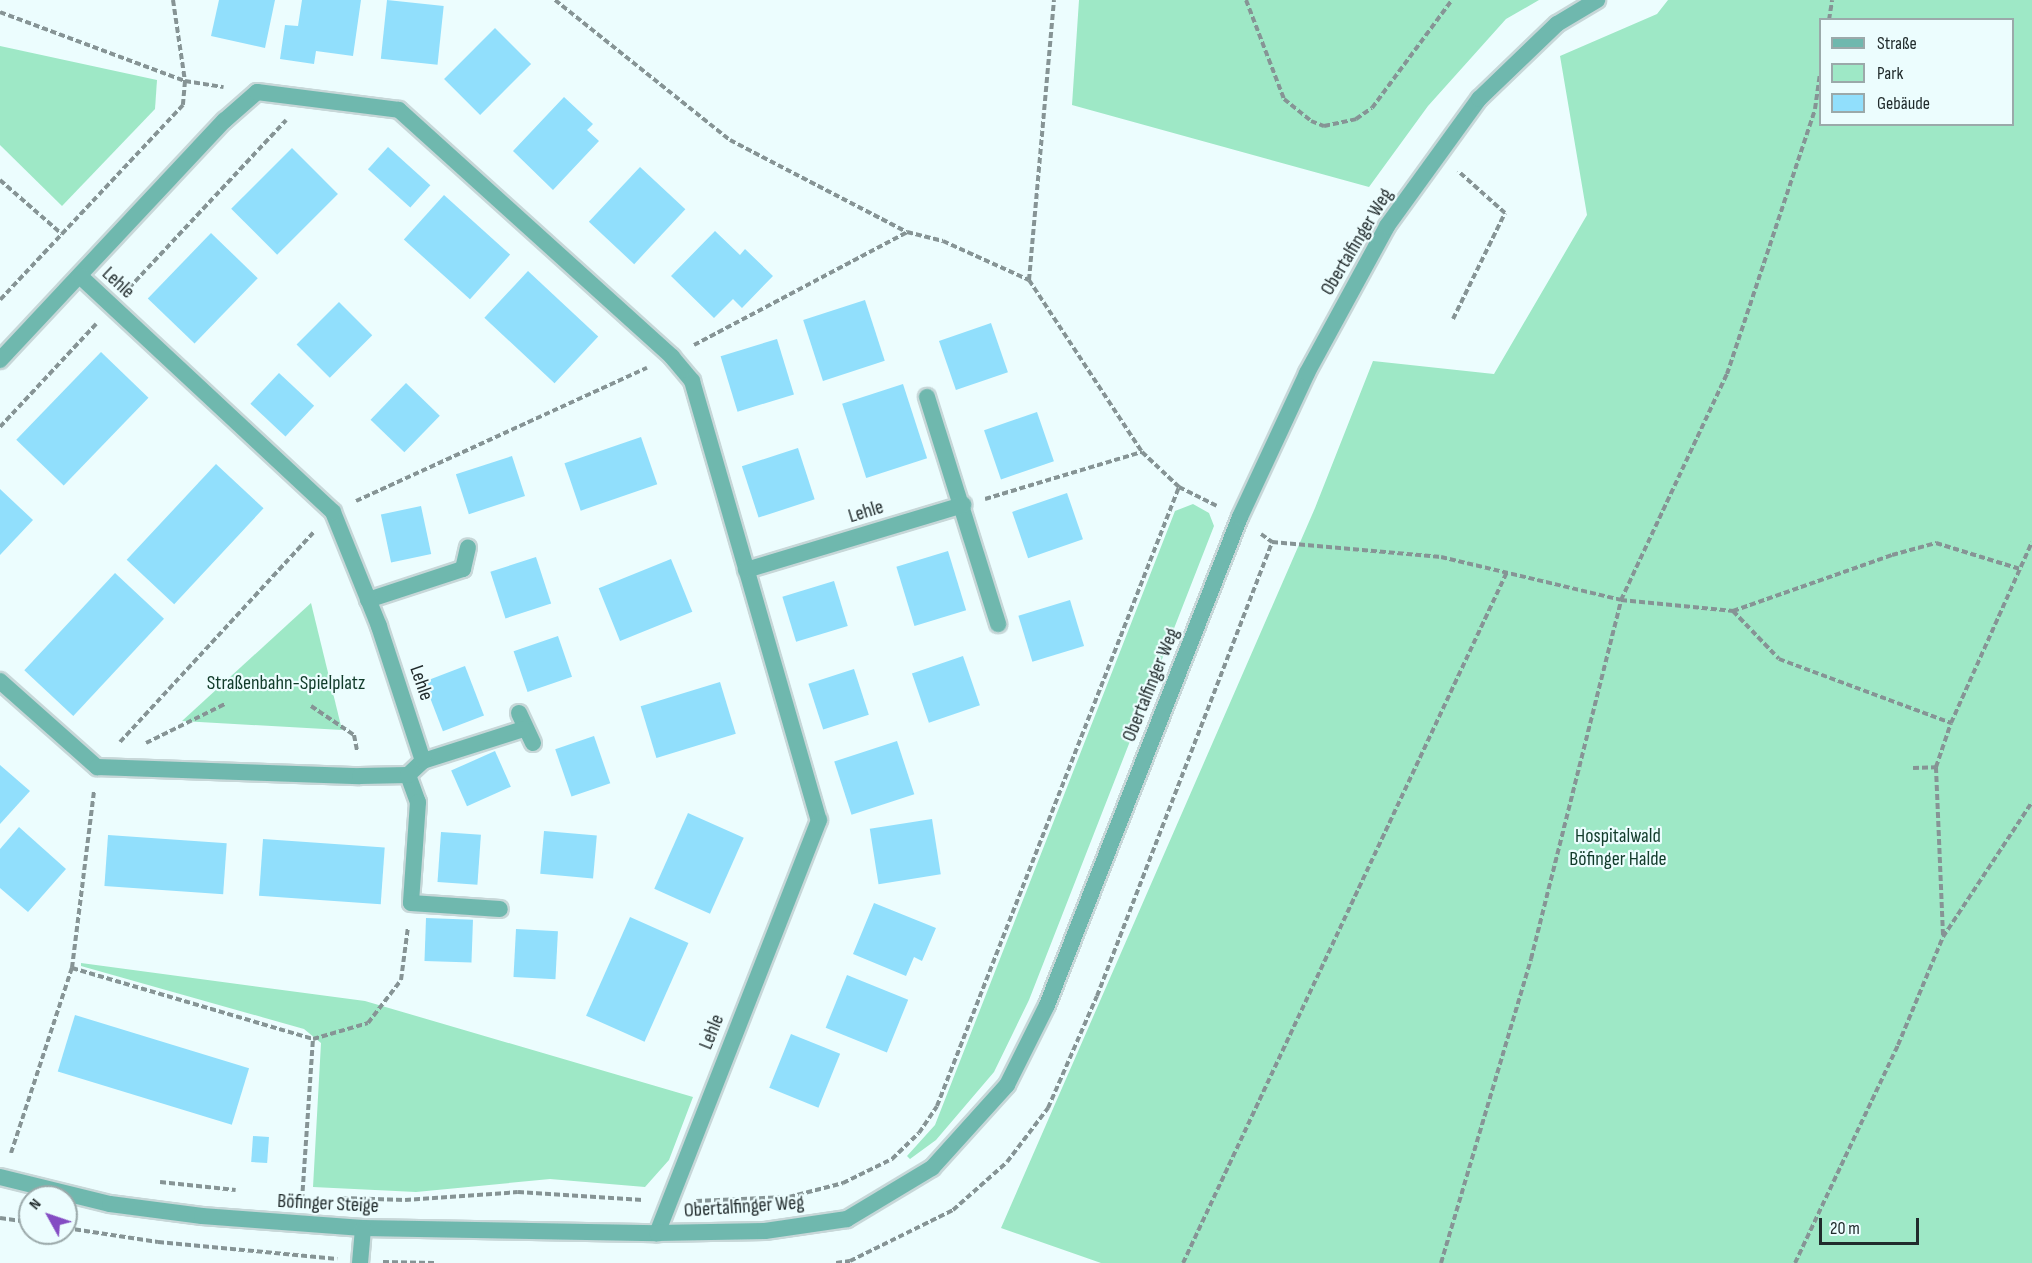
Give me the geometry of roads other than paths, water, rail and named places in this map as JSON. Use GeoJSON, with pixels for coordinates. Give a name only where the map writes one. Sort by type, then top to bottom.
{"type":"FeatureCollection","features":[{"type":"Feature","properties":{"kind":"street","name":"Obertalfinger Weg"},"geometry":{"type":"LineString","coordinates":[[657,1233],[765,1231],[847,1219],[933,1168],[1007,1085],[1047,1005],[1240,517],[1307,374],[1387,225],[1479,99],[1557,24],[1598,0]]}},
{"type":"Feature","properties":{"kind":"street","name":"Lehle"},"geometry":{"type":"LineString","coordinates":[[0,360],[224,122],[257,92],[309,96],[399,110],[672,357],[693,381],[819,820],[657,1233]]}},
{"type":"Feature","properties":{"kind":"street","name":"Lehle"},"geometry":{"type":"LineString","coordinates":[[80,276],[333,512],[409,709],[423,761]]}},
{"type":"Feature","properties":{"kind":"street"},"geometry":{"type":"LineString","coordinates":[[927,397],[963,505],[998,624]]}},
{"type":"Feature","properties":{"kind":"street","name":"Lehle"},"geometry":{"type":"LineString","coordinates":[[746,570],[963,505]]}},
{"type":"Feature","properties":{"kind":"street"},"geometry":{"type":"LineString","coordinates":[[368,600],[464,569],[468,548]]}},
{"type":"Feature","properties":{"kind":"street"},"geometry":{"type":"LineString","coordinates":[[0,681],[97,767],[360,776],[408,775],[423,761],[521,721],[533,743]]}},
{"type":"Feature","properties":{"kind":"street"},"geometry":{"type":"LineString","coordinates":[[408,775],[418,802],[411,903],[500,909]]}},
{"type":"Feature","properties":{"kind":"street","name":"Böfinger Steige"},"geometry":{"type":"LineString","coordinates":[[0,1177],[110,1204],[202,1216],[363,1228],[657,1233]]}},
{"type":"Feature","properties":{"kind":"street"},"geometry":{"type":"LineString","coordinates":[[360,1262],[363,1228]]}},
{"type":"Feature","properties":{"kind":"park label","name":"Straßenbahn-Spielplatz"},"geometry":{"type":"Point","coordinates":[286,683]}},
{"type":"Feature","properties":{"kind":"park label","name":"Hospitalwald Böfinger Halde"},"geometry":{"type":"Point","coordinates":[1618,848]}}]}
